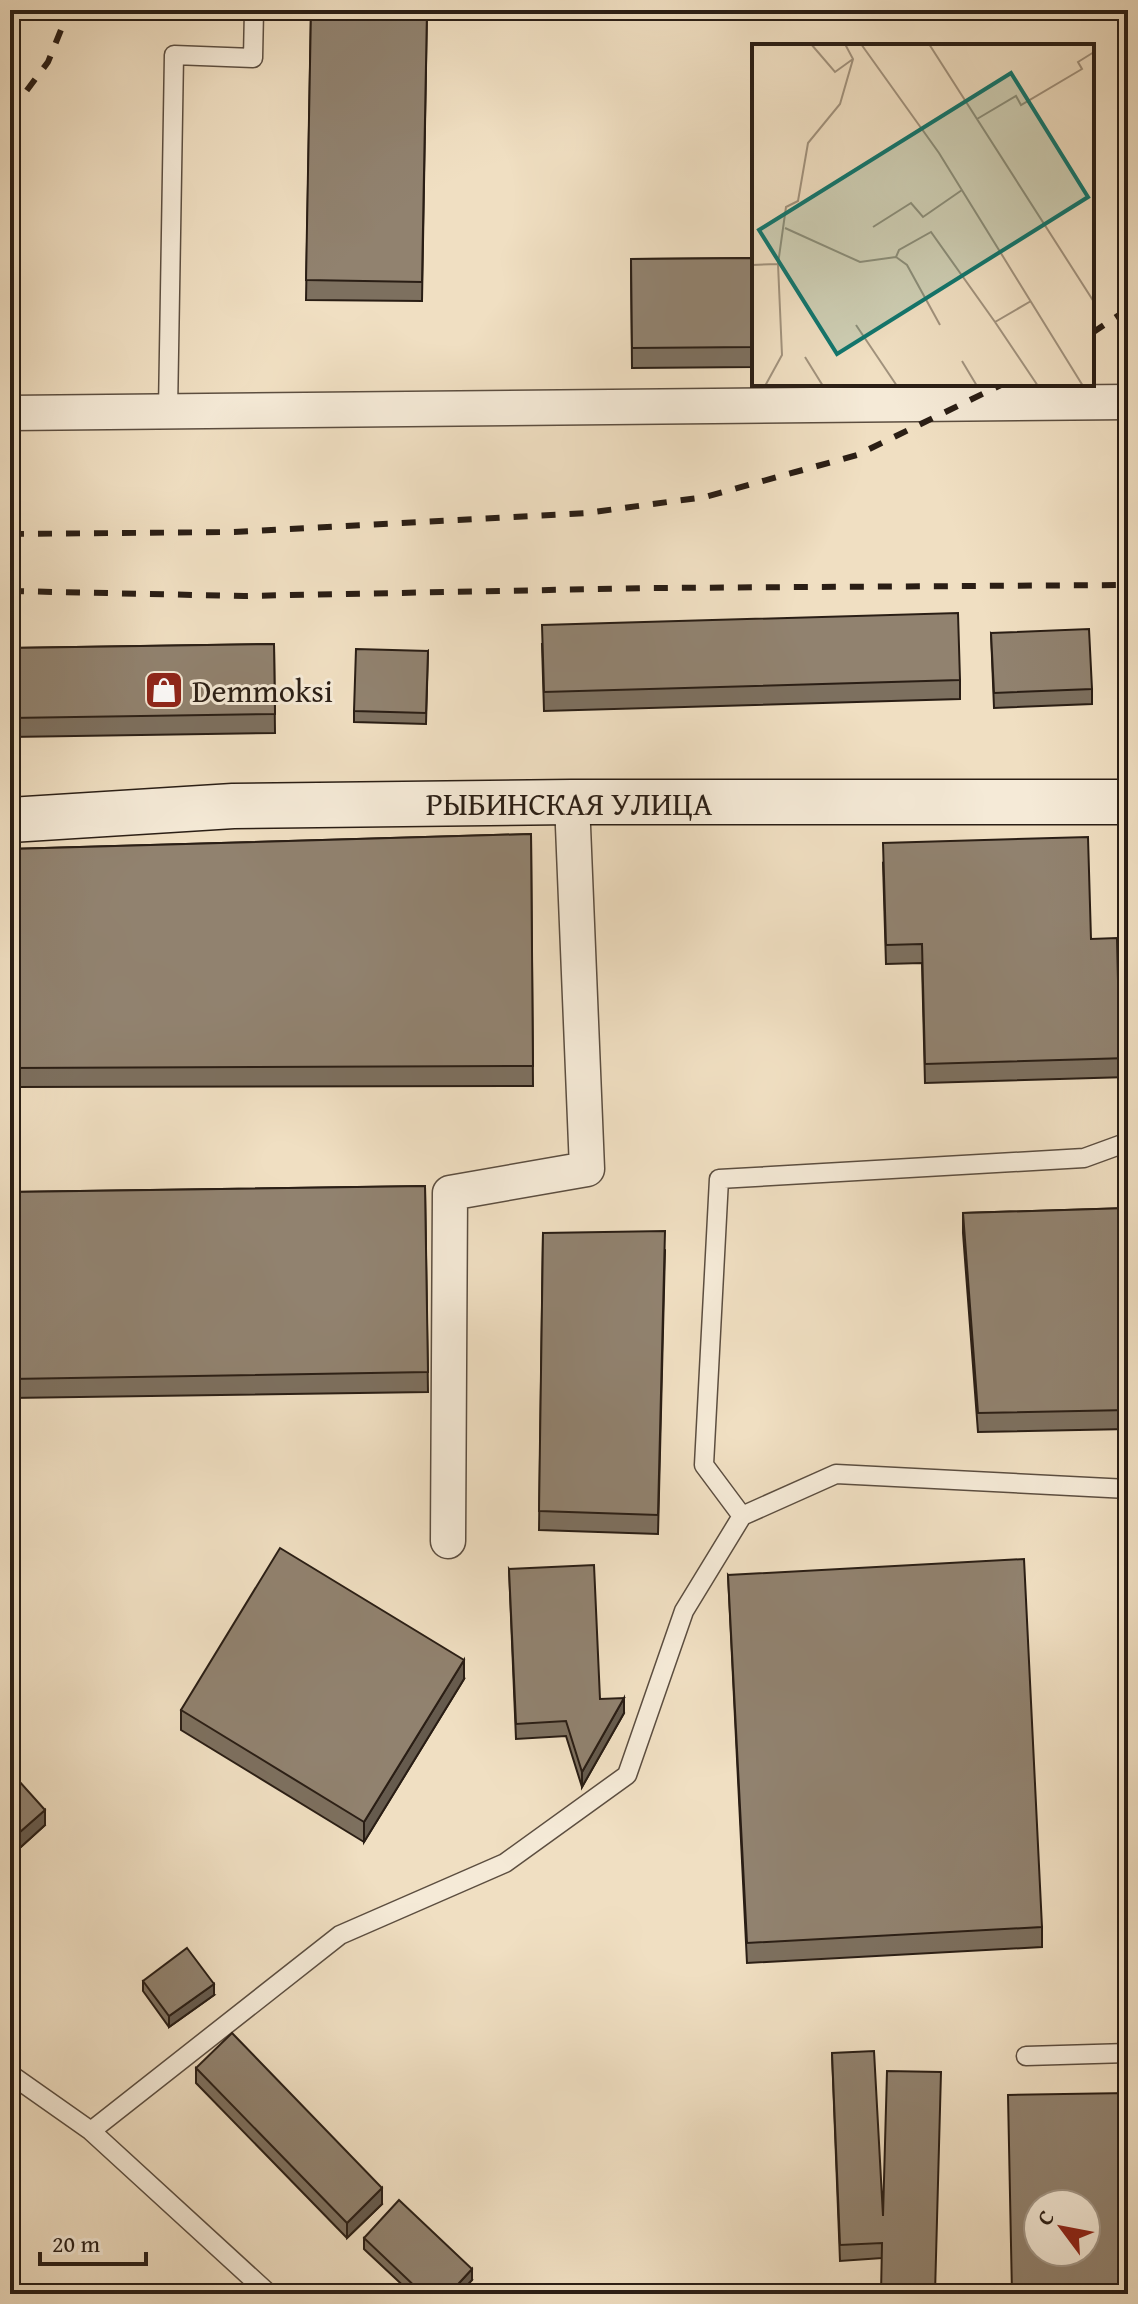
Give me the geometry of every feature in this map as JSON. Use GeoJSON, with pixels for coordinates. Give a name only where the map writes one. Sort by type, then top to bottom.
{"type":"FeatureCollection","features":[{"type":"Feature","properties":{"kind":"main road","name":"РЫБИНСКАЯ УЛИЦА"},"geometry":{"type":"LineString","coordinates":[[10,820],[233,806],[572,802],[1128,802]]}},
{"type":"Feature","properties":{"kind":"street"},"geometry":{"type":"LineString","coordinates":[[10,413],[1128,402]]}},
{"type":"Feature","properties":{"kind":"street"},"geometry":{"type":"LineString","coordinates":[[448,1541],[450,1193],[587,1169],[572,802]]}},
{"type":"Feature","properties":{"kind":"lane"},"geometry":{"type":"LineString","coordinates":[[168,411],[174,55],[253,58],[254,10]]}},
{"type":"Feature","properties":{"kind":"lane"},"geometry":{"type":"LineString","coordinates":[[742,1516],[704,1465],[719,1179],[1084,1158],[1128,1142]]}},
{"type":"Feature","properties":{"kind":"lane"},"geometry":{"type":"LineString","coordinates":[[91,2131],[340,1935],[505,1863],[627,1775],[684,1611],[742,1516],[836,1474],[1128,1489]]}},
{"type":"Feature","properties":{"kind":"lane"},"geometry":{"type":"LineString","coordinates":[[1026,2056],[1128,2053]]}},
{"type":"Feature","properties":{"kind":"lane"},"geometry":{"type":"LineString","coordinates":[[10,2074],[91,2131],[269,2294]]}},
{"type":"Feature","properties":{"kind":"building"},"geometry":{"type":"Polygon","coordinates":[[[311,10],[427,10],[422,282],[306,280],[311,10]]]}},
{"type":"Feature","properties":{"kind":"building"},"geometry":{"type":"Polygon","coordinates":[[[752,258],[752,347],[632,348],[631,259],[752,258]]]}},
{"type":"Feature","properties":{"kind":"building"},"geometry":{"type":"Polygon","coordinates":[[[958,613],[960,680],[544,692],[542,625],[958,613]]]}},
{"type":"Feature","properties":{"kind":"building"},"geometry":{"type":"Polygon","coordinates":[[[1089,629],[1092,689],[994,693],[991,633],[1089,629]]]}},
{"type":"Feature","properties":{"kind":"building"},"geometry":{"type":"Polygon","coordinates":[[[274,644],[275,714],[10,718],[10,648],[274,644]]]}},
{"type":"Feature","properties":{"kind":"building"},"geometry":{"type":"Polygon","coordinates":[[[356,649],[428,651],[426,713],[354,711],[356,649]]]}},
{"type":"Feature","properties":{"kind":"building"},"geometry":{"type":"Polygon","coordinates":[[[531,834],[533,1066],[10,1068],[10,849],[531,834]]]}},
{"type":"Feature","properties":{"kind":"building"},"geometry":{"type":"Polygon","coordinates":[[[1088,837],[1091,939],[1117,938],[1118,980],[1128,979],[1128,1058],[925,1064],[922,944],[886,945],[883,843],[1088,837]]]}},
{"type":"Feature","properties":{"kind":"building"},"geometry":{"type":"Polygon","coordinates":[[[425,1186],[428,1372],[10,1379],[10,1192],[425,1186]]]}},
{"type":"Feature","properties":{"kind":"building"},"geometry":{"type":"Polygon","coordinates":[[[1128,1208],[1128,1410],[978,1413],[963,1213],[1128,1208]]]}},
{"type":"Feature","properties":{"kind":"building"},"geometry":{"type":"Polygon","coordinates":[[[665,1231],[658,1515],[539,1511],[543,1233],[665,1231]]]}},
{"type":"Feature","properties":{"kind":"building"},"geometry":{"type":"Polygon","coordinates":[[[280,1548],[464,1660],[364,1822],[181,1710],[280,1548]]]}},
{"type":"Feature","properties":{"kind":"building"},"geometry":{"type":"Polygon","coordinates":[[[1024,1559],[1042,1927],[747,1943],[728,1575],[1024,1559]]]}},
{"type":"Feature","properties":{"kind":"building"},"geometry":{"type":"Polygon","coordinates":[[[594,1565],[600,1699],[624,1698],[582,1772],[566,1721],[516,1724],[509,1569],[594,1565]]]}},
{"type":"Feature","properties":{"kind":"building"},"geometry":{"type":"Polygon","coordinates":[[[10,1771],[45,1810],[12,1839],[10,1837],[10,1771]]]}},
{"type":"Feature","properties":{"kind":"building"},"geometry":{"type":"Polygon","coordinates":[[[187,1948],[214,1984],[169,2016],[143,1981],[187,1948]]]}},
{"type":"Feature","properties":{"kind":"building"},"geometry":{"type":"Polygon","coordinates":[[[232,2033],[382,2188],[347,2223],[196,2068],[232,2033]]]}},
{"type":"Feature","properties":{"kind":"building"},"geometry":{"type":"Polygon","coordinates":[[[874,2051],[883,2216],[887,2071],[941,2072],[935,2294],[881,2294],[882,2243],[840,2245],[832,2053],[874,2051]]]}},
{"type":"Feature","properties":{"kind":"building"},"geometry":{"type":"Polygon","coordinates":[[[1128,2093],[1128,2294],[1012,2294],[1008,2095],[1128,2093]]]}},
{"type":"Feature","properties":{"kind":"building"},"geometry":{"type":"Polygon","coordinates":[[[399,2200],[472,2269],[449,2294],[423,2294],[364,2238],[399,2200]]]}},
{"type":"Feature","properties":{"kind":"railway"},"geometry":{"type":"LineString","coordinates":[[10,113],[48,62],[69,10]]}},
{"type":"Feature","properties":{"kind":"railway"},"geometry":{"type":"LineString","coordinates":[[1094,332],[1128,309]]}},
{"type":"Feature","properties":{"kind":"railway"},"geometry":{"type":"LineString","coordinates":[[10,534],[234,532],[586,513],[705,497],[857,455],[999,386]]}},
{"type":"Feature","properties":{"kind":"railway"},"geometry":{"type":"LineString","coordinates":[[10,591],[244,596],[651,588],[1128,585]]}},
{"type":"Feature","properties":{"kind":"place","name":"Demmoksi"},"geometry":{"type":"Point","coordinates":[164,690]}}]}
